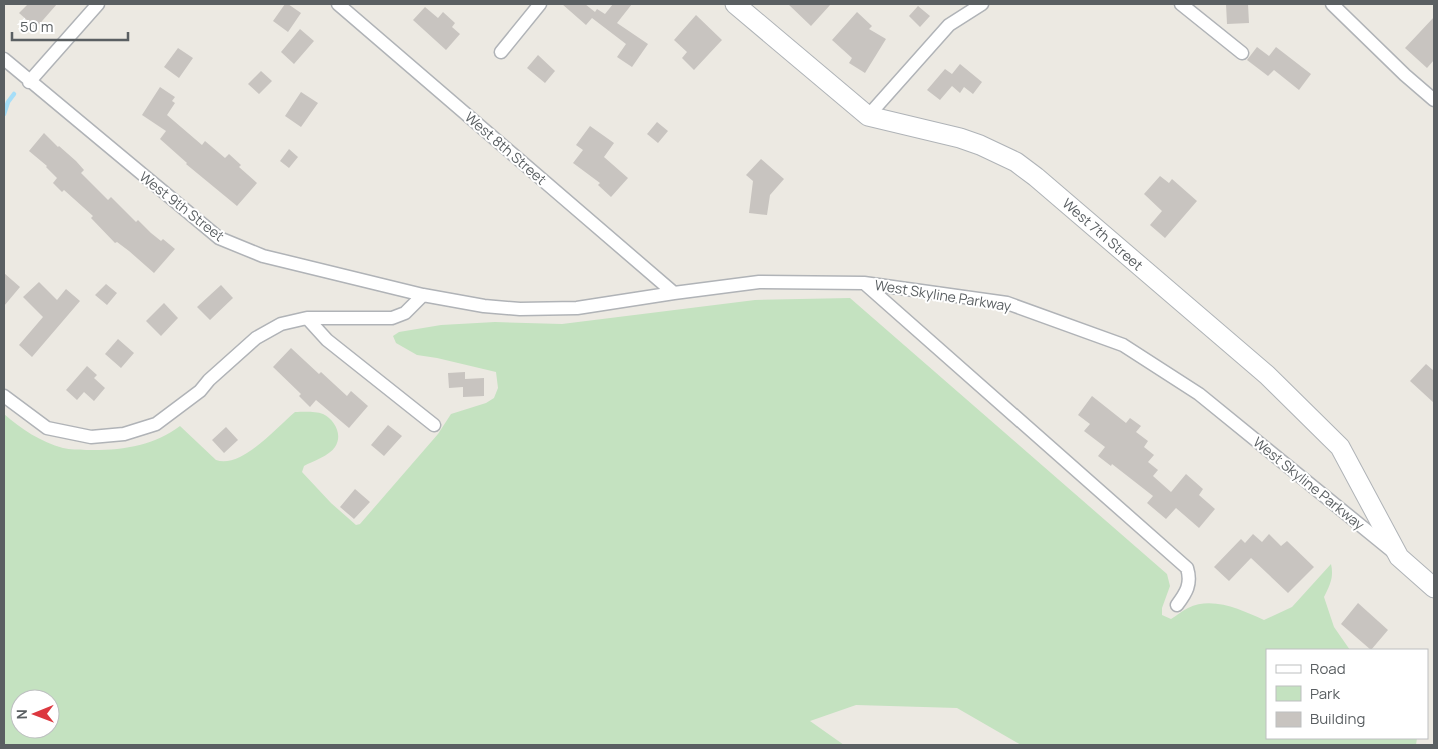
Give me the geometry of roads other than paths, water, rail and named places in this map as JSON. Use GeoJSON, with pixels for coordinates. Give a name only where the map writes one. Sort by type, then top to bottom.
{"type":"FeatureCollection","features":[{"type":"Feature","properties":{"kind":"street"},"geometry":{"type":"LineString","coordinates":[[29,82],[98,4]]}},
{"type":"Feature","properties":{"kind":"street","name":"West 8th Street"},"geometry":{"type":"LineString","coordinates":[[338,4],[674,293]]}},
{"type":"Feature","properties":{"kind":"street"},"geometry":{"type":"LineString","coordinates":[[501,52],[540,4]]}},
{"type":"Feature","properties":{"kind":"street","name":"West 7th Street"},"geometry":{"type":"LineString","coordinates":[[735,4],[868,116],[960,138],[980,145],[1016,162],[1036,177],[1267,375],[1340,447],[1399,557]]}},
{"type":"Feature","properties":{"kind":"street"},"geometry":{"type":"LineString","coordinates":[[868,116],[949,25],[982,4]]}},
{"type":"Feature","properties":{"kind":"street"},"geometry":{"type":"LineString","coordinates":[[1181,4],[1242,53]]}},
{"type":"Feature","properties":{"kind":"street"},"geometry":{"type":"LineString","coordinates":[[1332,4],[1405,75],[1434,100]]}},
{"type":"Feature","properties":{"kind":"street","name":"West 9th Street"},"geometry":{"type":"LineString","coordinates":[[4,59],[29,82],[219,238],[263,256],[423,295]]}},
{"type":"Feature","properties":{"kind":"street","name":"West Skyline Parkway"},"geometry":{"type":"LineString","coordinates":[[423,295],[484,306],[520,309],[577,308],[759,282],[864,283],[1006,303],[1123,345],[1199,394],[1399,557],[1434,588]]}},
{"type":"Feature","properties":{"kind":"street"},"geometry":{"type":"LineString","coordinates":[[864,283],[1187,568],[1190,576],[1189,587],[1177,605]]}},
{"type":"Feature","properties":{"kind":"street"},"geometry":{"type":"LineString","coordinates":[[4,396],[47,428],[91,437],[124,434],[156,424],[200,391],[209,380],[256,338],[281,324],[308,318],[392,318],[405,313],[423,295]]}},
{"type":"Feature","properties":{"kind":"street"},"geometry":{"type":"LineString","coordinates":[[308,318],[327,340],[434,424]]}},
{"type":"Feature","properties":{"kind":"waterway"},"geometry":{"type":"LineString","coordinates":[[4,114],[8,102],[14,94]]}}]}
